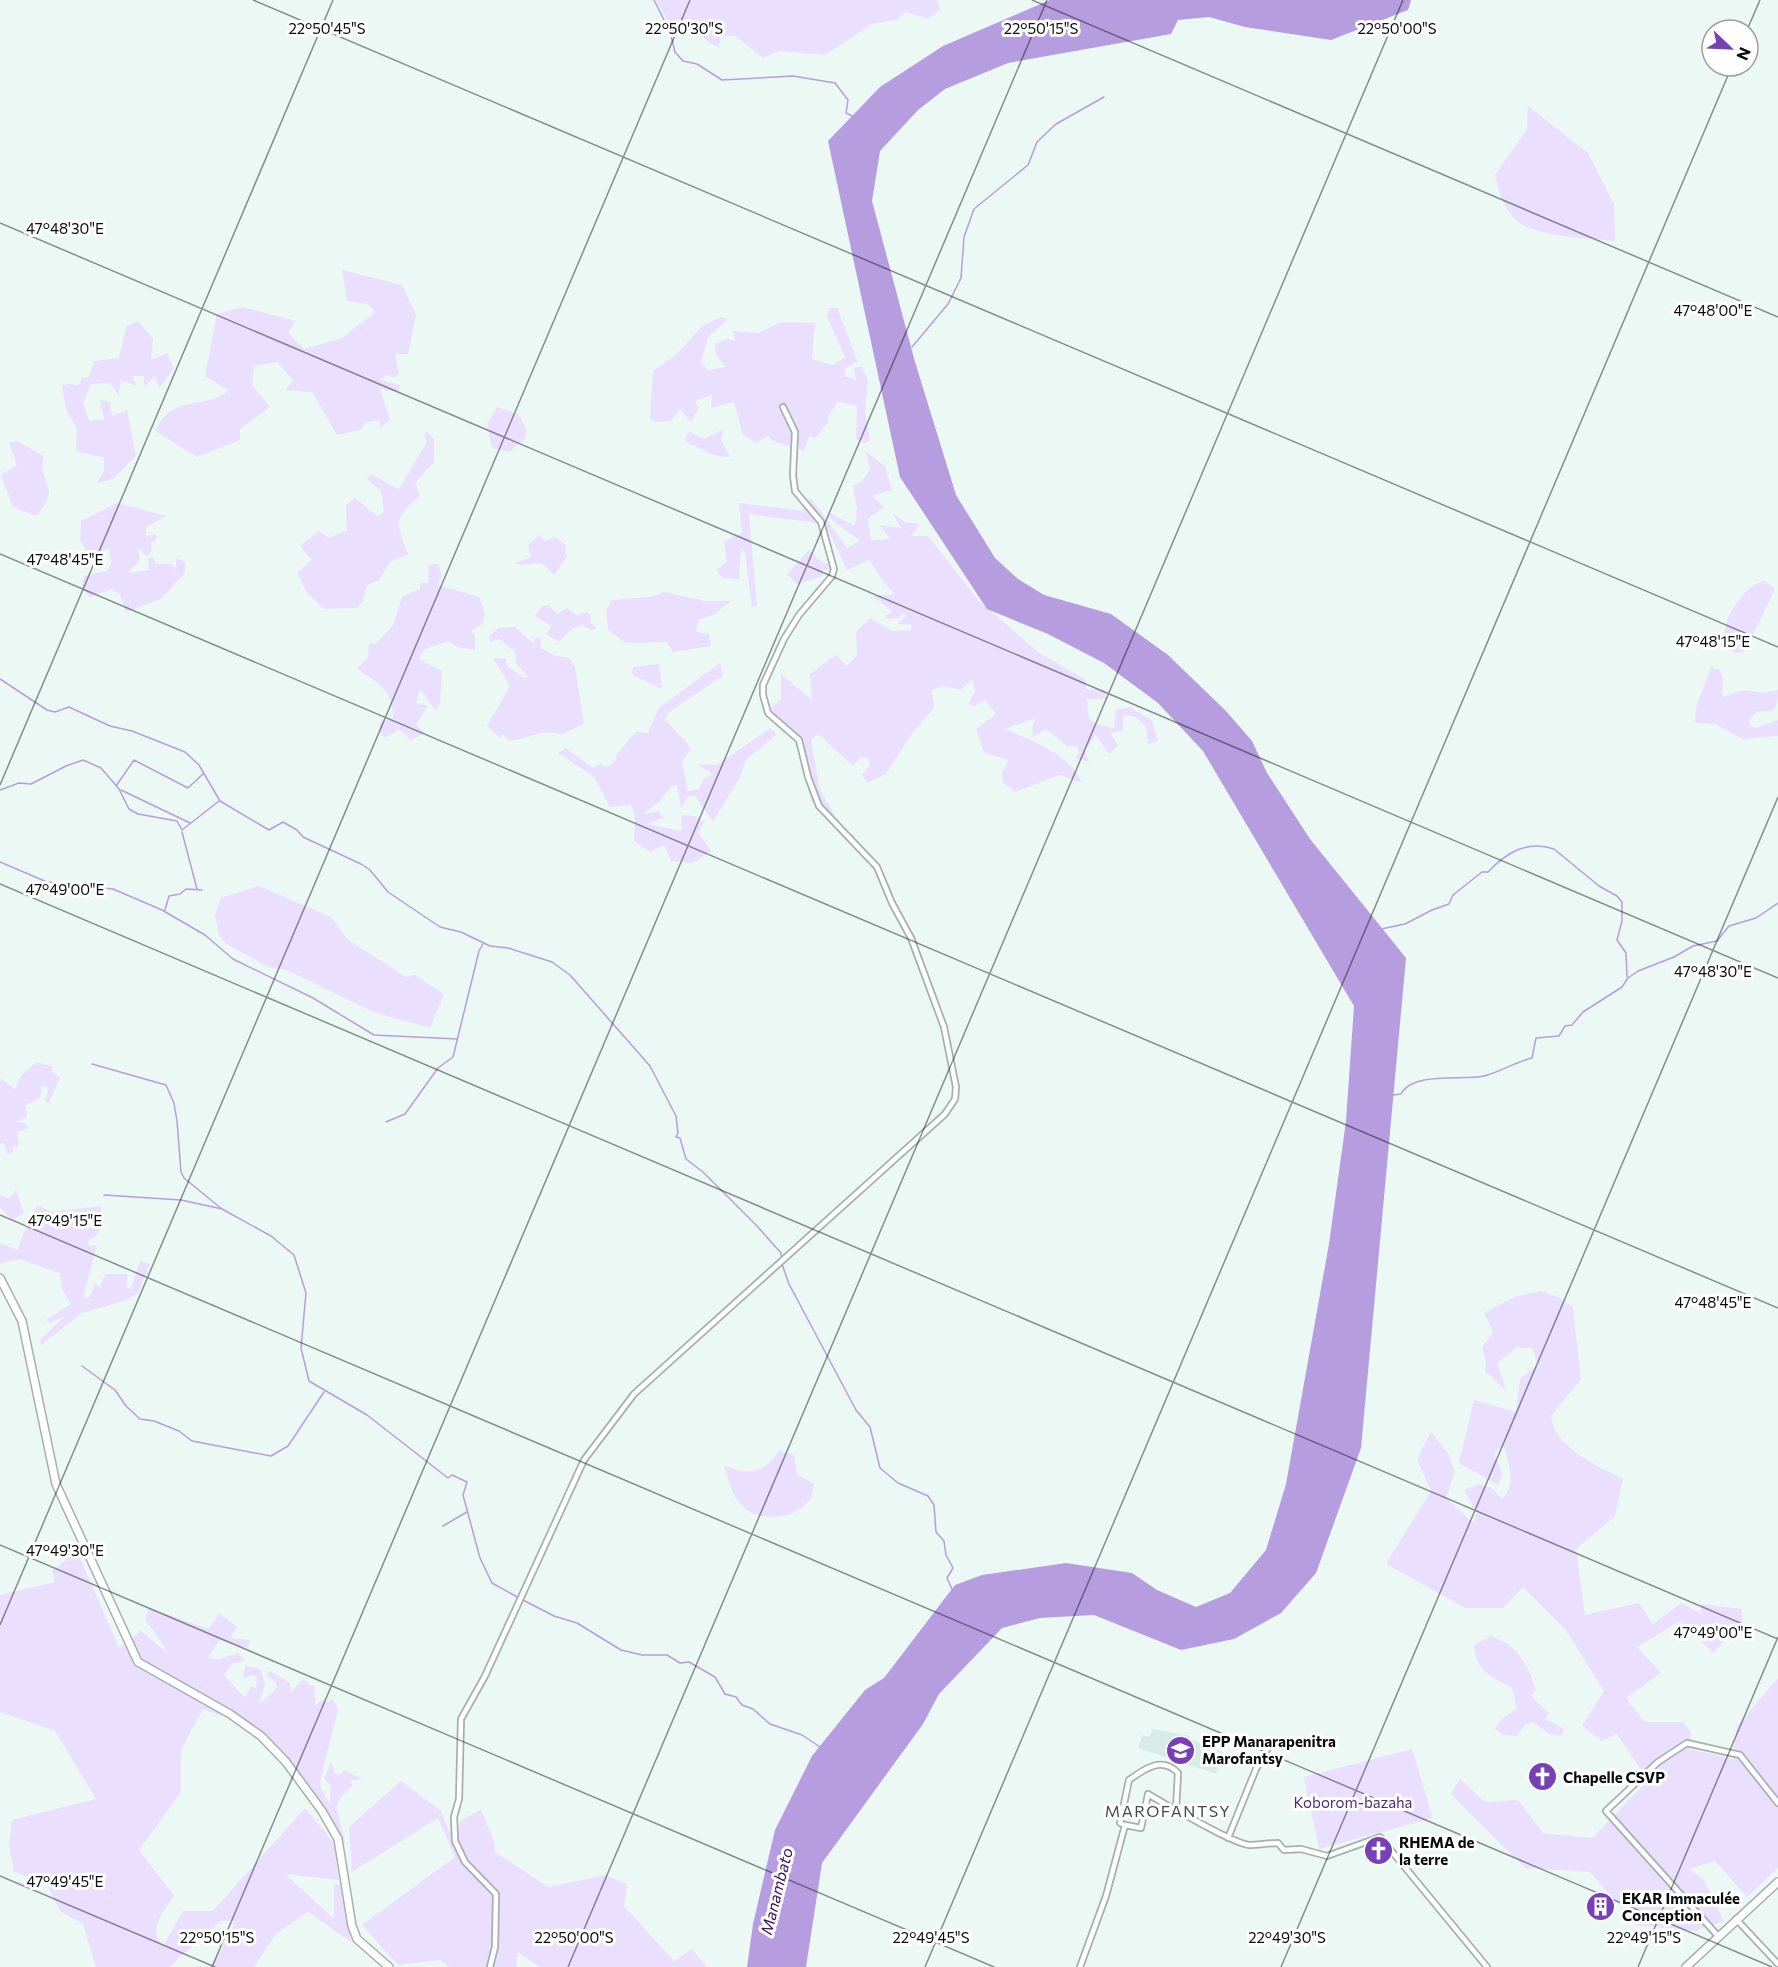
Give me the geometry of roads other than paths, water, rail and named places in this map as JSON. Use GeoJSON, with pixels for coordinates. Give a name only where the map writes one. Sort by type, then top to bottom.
{"type":"FeatureCollection","features":[{"type":"Feature","properties":{"kind":"main road"},"geometry":{"type":"LineString","coordinates":[[0,1278],[22,1321],[56,1484],[138,1662],[230,1714],[261,1736],[286,1762],[322,1811],[338,1839],[352,1926],[357,1939],[383,1965]]}},
{"type":"Feature","properties":{"kind":"main road"},"geometry":{"type":"LineString","coordinates":[[1686,1967],[1778,1882]]}},
{"type":"Feature","properties":{"kind":"street"},"geometry":{"type":"LineString","coordinates":[[490,1967],[495,1947],[496,1894],[465,1862],[455,1841],[454,1816],[459,1799],[461,1719],[485,1676],[518,1607],[584,1460],[634,1394],[714,1319],[945,1114],[955,1099],[956,1087],[944,1027],[911,938],[892,903],[877,867],[819,807],[808,777],[799,740],[768,713],[763,685],[775,658],[799,615],[832,576],[834,569],[821,522],[795,491],[793,475],[795,432],[783,406]]}},
{"type":"Feature","properties":{"kind":"street"},"geometry":{"type":"LineString","coordinates":[[1228,1838],[1256,1769],[1271,1743]]}},
{"type":"Feature","properties":{"kind":"street"},"geometry":{"type":"LineString","coordinates":[[1718,1936],[1606,1811],[1658,1762],[1687,1743],[1740,1755],[1778,1803]]}},
{"type":"Feature","properties":{"kind":"street"},"geometry":{"type":"LineString","coordinates":[[1176,1810],[1178,1773],[1172,1767],[1160,1764],[1144,1769],[1129,1780],[1119,1823],[1141,1828],[1148,1794],[1176,1810],[1218,1830],[1228,1838],[1249,1845],[1278,1843],[1284,1850],[1301,1850],[1327,1856],[1380,1837],[1385,1839],[1487,1967]]}},
{"type":"Feature","properties":{"kind":"street"},"geometry":{"type":"LineString","coordinates":[[1080,1967],[1087,1954],[1106,1896],[1125,1824]]}},
{"type":"Feature","properties":{"kind":"street"},"geometry":{"type":"LineString","coordinates":[[1736,1919],[1778,1964]]}},
{"type":"Feature","properties":{"kind":"water","name":"Manambato"},"geometry":{"type":"Polygon","coordinates":[[[1050,0],[1411,0],[1408,10],[1331,40],[1245,27],[1209,17],[1178,20],[1171,34],[1008,63],[945,89],[918,110],[880,151],[872,201],[915,362],[956,495],[995,558],[1018,579],[1044,595],[1111,614],[1168,655],[1226,711],[1252,741],[1267,773],[1310,839],[1406,958],[1361,1448],[1316,1573],[1281,1613],[1234,1639],[1181,1650],[1094,1615],[1040,1618],[1002,1628],[939,1694],[923,1724],[822,1863],[806,1967],[747,1967],[753,1924],[775,1830],[812,1756],[865,1690],[884,1678],[955,1585],[982,1575],[1066,1563],[1132,1573],[1157,1590],[1196,1607],[1230,1593],[1266,1550],[1286,1484],[1329,1244],[1346,1121],[1354,1006],[1203,751],[1158,703],[1104,663],[1048,634],[987,609],[900,477],[828,141],[880,87],[943,46],[1050,0]]]}},
{"type":"Feature","properties":{"kind":"waterway"},"geometry":{"type":"LineString","coordinates":[[654,0],[670,32],[675,52],[683,61],[697,64],[722,80],[793,76],[835,83],[848,100],[846,113],[852,116]]}},
{"type":"Feature","properties":{"kind":"waterway"},"geometry":{"type":"LineString","coordinates":[[912,347],[948,304],[961,278],[964,237],[974,209],[1028,165],[1037,142],[1056,124],[1104,97]]}},
{"type":"Feature","properties":{"kind":"waterway"},"geometry":{"type":"LineString","coordinates":[[0,679],[47,710],[55,712],[69,707],[110,726],[132,731],[185,752],[199,765],[220,801],[269,830],[283,822],[297,830],[303,837],[370,870],[388,892],[440,927],[461,932],[490,946],[508,948],[552,962],[570,975],[650,1066],[676,1116],[678,1133],[676,1137],[680,1138],[686,1159],[703,1172],[758,1227],[781,1253],[782,1260]]}},
{"type":"Feature","properties":{"kind":"waterway"},"geometry":{"type":"LineString","coordinates":[[0,790],[19,783],[31,784],[83,760],[101,768],[119,789],[129,809],[138,814],[177,821],[182,830],[219,801]]}},
{"type":"Feature","properties":{"kind":"waterway"},"geometry":{"type":"LineString","coordinates":[[116,786],[134,760],[188,788],[203,774]]}},
{"type":"Feature","properties":{"kind":"waterway"},"geometry":{"type":"LineString","coordinates":[[121,790],[190,823]]}},
{"type":"Feature","properties":{"kind":"waterway"},"geometry":{"type":"LineString","coordinates":[[182,832],[197,889]]}},
{"type":"Feature","properties":{"kind":"waterway"},"geometry":{"type":"LineString","coordinates":[[1381,929],[1405,924],[1449,904],[1453,895],[1482,872],[1488,872],[1509,854],[1526,847],[1544,847],[1554,849],[1622,902],[1622,921],[1617,940],[1626,953],[1627,977]]}},
{"type":"Feature","properties":{"kind":"waterway"},"geometry":{"type":"LineString","coordinates":[[0,862],[47,882],[113,889],[162,910],[205,935],[233,959],[313,998],[374,1035],[457,1039]]}},
{"type":"Feature","properties":{"kind":"waterway"},"geometry":{"type":"LineString","coordinates":[[165,910],[169,896],[180,894],[186,889],[202,890]]}},
{"type":"Feature","properties":{"kind":"waterway"},"geometry":{"type":"LineString","coordinates":[[1393,1095],[1401,1094],[1416,1082],[1440,1078],[1484,1076],[1532,1058],[1536,1038],[1559,1036],[1565,1026],[1572,1025],[1583,1012],[1622,987],[1628,978],[1638,971],[1674,957],[1693,946],[1717,941],[1729,926],[1756,918],[1778,903]]}},
{"type":"Feature","properties":{"kind":"waterway"},"geometry":{"type":"LineString","coordinates":[[386,1122],[405,1114],[438,1068],[453,1057],[479,951],[483,944]]}},
{"type":"Feature","properties":{"kind":"waterway"},"geometry":{"type":"LineString","coordinates":[[92,1064],[166,1085],[174,1103],[181,1172],[184,1178],[222,1209],[271,1236],[294,1255],[306,1293],[301,1348],[309,1381],[367,1415],[448,1478],[452,1475],[467,1482],[463,1495],[480,1558],[492,1583],[519,1598]]}},
{"type":"Feature","properties":{"kind":"waterway"},"geometry":{"type":"LineString","coordinates":[[104,1195],[181,1200],[222,1209]]}},
{"type":"Feature","properties":{"kind":"waterway"},"geometry":{"type":"LineString","coordinates":[[782,1264],[789,1284],[856,1410],[870,1427],[880,1468],[898,1483],[928,1496],[934,1505],[936,1532],[944,1541],[946,1555],[953,1568],[947,1578],[952,1589]]}},
{"type":"Feature","properties":{"kind":"waterway"},"geometry":{"type":"LineString","coordinates":[[82,1366],[115,1390],[126,1406],[140,1419],[154,1421],[179,1431],[192,1441],[271,1456],[288,1446],[324,1392]]}},
{"type":"Feature","properties":{"kind":"waterway"},"geometry":{"type":"LineString","coordinates":[[443,1526],[467,1512]]}},
{"type":"Feature","properties":{"kind":"waterway"},"geometry":{"type":"LineString","coordinates":[[523,1600],[554,1616],[577,1623],[621,1650],[642,1655],[667,1655],[680,1663],[689,1662],[715,1677],[725,1694],[736,1697],[742,1705],[753,1709],[770,1724],[802,1735],[820,1747]]}},
{"type":"Feature","properties":{"kind":"place","name":"EPP Manarapenitra Marofantsy"},"geometry":{"type":"Point","coordinates":[1181,1750]}},
{"type":"Feature","properties":{"kind":"place","name":"Chapelle CSVP"},"geometry":{"type":"Point","coordinates":[1542,1777]}},
{"type":"Feature","properties":{"kind":"place","name":"RHEMA de la terre"},"geometry":{"type":"Point","coordinates":[1378,1851]}},
{"type":"Feature","properties":{"kind":"place","name":"EKAR Immaculée Conception"},"geometry":{"type":"Point","coordinates":[1601,1907]}},
{"type":"Feature","properties":{"kind":"district","name":"MAROFANTSY"},"geometry":{"type":"Point","coordinates":[1168,1810]}},
{"type":"Feature","properties":{"kind":"park label","name":"Koborom-bazaha"},"geometry":{"type":"Point","coordinates":[1353,1802]}}]}
